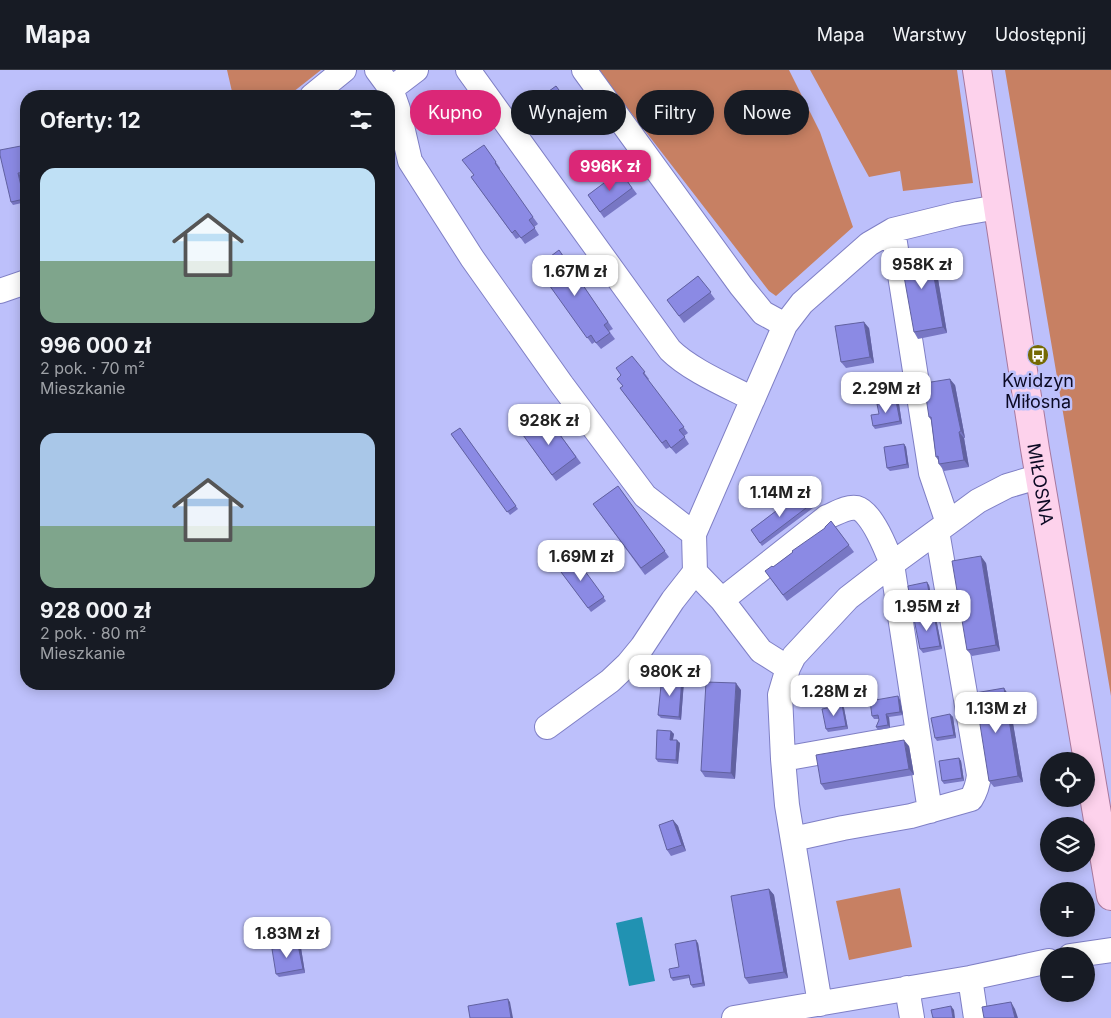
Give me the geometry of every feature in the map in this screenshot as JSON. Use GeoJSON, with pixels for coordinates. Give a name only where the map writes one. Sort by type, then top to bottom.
{"type":"FeatureCollection","features":[{"type":"Feature","properties":{"kind":"main road","name":"MIŁOSNA"},"geometry":{"type":"LineString","coordinates":[[977,70],[1035,449],[1111,896]]}},
{"type":"Feature","properties":{"kind":"street"},"geometry":{"type":"LineString","coordinates":[[319,90],[344,70]]}},
{"type":"Feature","properties":{"kind":"street"},"geometry":{"type":"LineString","coordinates":[[377,70],[391,89],[416,70]]}},
{"type":"Feature","properties":{"kind":"street"},"geometry":{"type":"LineString","coordinates":[[468,70],[670,350],[676,356],[696,368],[753,399]]}},
{"type":"Feature","properties":{"kind":"street"},"geometry":{"type":"LineString","coordinates":[[584,70],[741,286],[764,313],[785,325]]}},
{"type":"Feature","properties":{"kind":"street"},"geometry":{"type":"LineString","coordinates":[[395,100],[410,161],[472,258],[645,496],[694,534]]}},
{"type":"Feature","properties":{"kind":"street"},"geometry":{"type":"LineString","coordinates":[[547,727],[610,681],[628,664],[694,572],[694,534],[785,325],[802,303],[869,244],[893,230],[958,214],[998,207]]}},
{"type":"Feature","properties":{"kind":"street"},"geometry":{"type":"LineString","coordinates":[[793,839],[930,811],[971,799],[977,788],[979,775],[943,527],[931,473],[893,230]]}},
{"type":"Feature","properties":{"kind":"street"},"geometry":{"type":"LineString","coordinates":[[0,291],[20,284]]}},
{"type":"Feature","properties":{"kind":"street"},"geometry":{"type":"LineString","coordinates":[[820,1004],[787,805],[780,695],[788,668],[794,656],[848,598],[892,564],[978,501],[1007,486],[1041,476]]}},
{"type":"Feature","properties":{"kind":"street"},"geometry":{"type":"LineString","coordinates":[[722,600],[827,517],[846,509],[857,508],[865,513],[884,543],[892,564],[930,811]]}},
{"type":"Feature","properties":{"kind":"street"},"geometry":{"type":"LineString","coordinates":[[694,572],[722,600],[761,651],[788,668]]}},
{"type":"Feature","properties":{"kind":"street"},"geometry":{"type":"LineString","coordinates":[[783,759],[918,735]]}},
{"type":"Feature","properties":{"kind":"street"},"geometry":{"type":"LineString","coordinates":[[1095,952],[1111,950]]}},
{"type":"Feature","properties":{"kind":"street"},"geometry":{"type":"LineString","coordinates":[[738,1018],[970,978],[1040,963]]}},
{"type":"Feature","properties":{"kind":"street"},"geometry":{"type":"LineString","coordinates":[[970,978],[976,1018]]}},
{"type":"Feature","properties":{"kind":"street"},"geometry":{"type":"LineString","coordinates":[[907,988],[912,1018]]}},
{"type":"Feature","properties":{"kind":"shaded area"},"geometry":{"type":"Polygon","coordinates":[[[227,70],[321,70],[296,90],[232,90],[227,70]]]}},
{"type":"Feature","properties":{"kind":"shaded area"},"geometry":{"type":"Polygon","coordinates":[[[598,70],[789,70],[799,90],[724,90],[724,135],[809,135],[809,110],[820,132],[853,227],[776,296],[769,291],[648,135],[714,135],[714,90],[636,90],[636,119],[626,106],[626,90],[613,90],[598,70]]]}},
{"type":"Feature","properties":{"kind":"shaded area"},"geometry":{"type":"Polygon","coordinates":[[[810,70],[957,70],[973,183],[903,191],[900,171],[869,177],[810,70]]]}},
{"type":"Feature","properties":{"kind":"shaded area"},"geometry":{"type":"Polygon","coordinates":[[[1005,70],[1111,70],[1111,696],[1005,70]]]}},
{"type":"Feature","properties":{"kind":"shaded area"},"geometry":{"type":"Polygon","coordinates":[[[900,888],[912,947],[849,960],[836,901],[900,888]]]}},
{"type":"Feature","properties":{"kind":"water"},"geometry":{"type":"Polygon","coordinates":[[[642,917],[655,981],[629,986],[616,923],[642,917]]]}},
{"type":"Feature","properties":{"kind":"building"},"geometry":{"type":"Polygon","coordinates":[[[556,86],[559,90],[550,90],[556,86]]]}},
{"type":"Feature","properties":{"kind":"building"},"geometry":{"type":"Polygon","coordinates":[[[484,145],[533,217],[529,220],[535,228],[521,238],[515,230],[512,233],[471,177],[474,175],[462,160],[484,145]]]}},
{"type":"Feature","properties":{"kind":"building"},"geometry":{"type":"Polygon","coordinates":[[[20,146],[20,173],[18,173],[20,200],[11,202],[0,150],[20,146]]]}},
{"type":"Feature","properties":{"kind":"building"},"geometry":{"type":"Polygon","coordinates":[[[620,171],[632,188],[600,212],[588,195],[620,171]]]}},
{"type":"Feature","properties":{"kind":"building"},"geometry":{"type":"Polygon","coordinates":[[[929,249],[943,327],[914,332],[900,254],[929,249]]]}},
{"type":"Feature","properties":{"kind":"building"},"geometry":{"type":"Polygon","coordinates":[[[559,250],[608,322],[604,325],[610,333],[596,343],[591,335],[587,338],[547,282],[549,280],[544,273],[548,270],[543,262],[559,250]]]}},
{"type":"Feature","properties":{"kind":"building"},"geometry":{"type":"Polygon","coordinates":[[[698,276],[711,292],[679,316],[667,300],[698,276]]]}},
{"type":"Feature","properties":{"kind":"building"},"geometry":{"type":"Polygon","coordinates":[[[864,322],[870,357],[841,362],[835,326],[864,322]]]}},
{"type":"Feature","properties":{"kind":"building"},"geometry":{"type":"Polygon","coordinates":[[[632,356],[684,427],[679,430],[685,437],[671,448],[666,440],[662,443],[620,388],[623,386],[617,379],[621,375],[616,368],[632,356]]]}},
{"type":"Feature","properties":{"kind":"building"},"geometry":{"type":"Polygon","coordinates":[[[950,379],[961,431],[959,432],[964,460],[939,464],[938,456],[936,457],[931,417],[929,417],[925,383],[950,379]]]}},
{"type":"Feature","properties":{"kind":"building"},"geometry":{"type":"Polygon","coordinates":[[[896,401],[900,421],[873,426],[871,415],[879,414],[877,404],[896,401]]]}},
{"type":"Feature","properties":{"kind":"building"},"geometry":{"type":"Polygon","coordinates":[[[547,417],[576,457],[552,475],[523,435],[547,417]]]}},
{"type":"Feature","properties":{"kind":"building"},"geometry":{"type":"Polygon","coordinates":[[[460,428],[516,506],[507,512],[451,434],[460,428]]]}},
{"type":"Feature","properties":{"kind":"building"},"geometry":{"type":"Polygon","coordinates":[[[904,444],[907,464],[887,468],[884,447],[904,444]]]}},
{"type":"Feature","properties":{"kind":"building"},"geometry":{"type":"Polygon","coordinates":[[[618,486],[665,551],[641,568],[593,504],[618,486]]]}},
{"type":"Feature","properties":{"kind":"building"},"geometry":{"type":"Polygon","coordinates":[[[801,492],[810,505],[760,543],[751,530],[801,492]]]}},
{"type":"Feature","properties":{"kind":"building"},"geometry":{"type":"Polygon","coordinates":[[[831,521],[849,545],[783,595],[765,571],[825,528],[831,521]]]}},
{"type":"Feature","properties":{"kind":"building"},"geometry":{"type":"Polygon","coordinates":[[[574,556],[604,597],[588,608],[558,568],[574,556]]]}},
{"type":"Feature","properties":{"kind":"building"},"geometry":{"type":"Polygon","coordinates":[[[981,556],[996,645],[967,650],[952,561],[981,556]]]}},
{"type":"Feature","properties":{"kind":"building"},"geometry":{"type":"Polygon","coordinates":[[[927,582],[931,602],[911,606],[908,586],[927,582]]]}},
{"type":"Feature","properties":{"kind":"building"},"geometry":{"type":"Polygon","coordinates":[[[934,615],[940,646],[920,649],[914,619],[934,615]]]}},
{"type":"Feature","properties":{"kind":"building"},"geometry":{"type":"Polygon","coordinates":[[[662,676],[682,678],[679,717],[658,715],[662,676]]]}},
{"type":"Feature","properties":{"kind":"building"},"geometry":{"type":"Polygon","coordinates":[[[706,682],[736,683],[731,773],[701,771],[706,682]]]}},
{"type":"Feature","properties":{"kind":"building"},"geometry":{"type":"Polygon","coordinates":[[[1004,688],[1018,776],[989,781],[975,693],[1004,688]]]}},
{"type":"Feature","properties":{"kind":"building"},"geometry":{"type":"Polygon","coordinates":[[[898,696],[900,712],[886,714],[888,725],[876,727],[879,720],[878,715],[872,716],[870,701],[898,696]]]}},
{"type":"Feature","properties":{"kind":"building"},"geometry":{"type":"Polygon","coordinates":[[[842,705],[846,726],[826,729],[822,709],[842,705]]]}},
{"type":"Feature","properties":{"kind":"building"},"geometry":{"type":"Polygon","coordinates":[[[950,714],[954,735],[935,738],[931,718],[950,714]]]}},
{"type":"Feature","properties":{"kind":"building"},"geometry":{"type":"Polygon","coordinates":[[[657,730],[671,731],[670,740],[677,740],[676,760],[656,759],[657,730]]]}},
{"type":"Feature","properties":{"kind":"building"},"geometry":{"type":"Polygon","coordinates":[[[904,740],[909,769],[821,784],[816,755],[904,740]]]}},
{"type":"Feature","properties":{"kind":"building"},"geometry":{"type":"Polygon","coordinates":[[[959,758],[962,778],[942,781],[939,761],[959,758]]]}},
{"type":"Feature","properties":{"kind":"building"},"geometry":{"type":"Polygon","coordinates":[[[673,820],[682,845],[667,850],[659,825],[673,820]]]}},
{"type":"Feature","properties":{"kind":"building"},"geometry":{"type":"Polygon","coordinates":[[[769,889],[784,972],[745,978],[731,896],[769,889]]]}},
{"type":"Feature","properties":{"kind":"building"},"geometry":{"type":"Polygon","coordinates":[[[696,940],[703,983],[691,985],[689,975],[671,978],[669,969],[679,967],[675,944],[696,940]]]}},
{"type":"Feature","properties":{"kind":"building"},"geometry":{"type":"Polygon","coordinates":[[[298,945],[303,969],[276,974],[272,949],[298,945]]]}},
{"type":"Feature","properties":{"kind":"building"},"geometry":{"type":"Polygon","coordinates":[[[508,999],[511,1018],[470,1018],[468,1006],[508,999]]]}},
{"type":"Feature","properties":{"kind":"building"},"geometry":{"type":"Polygon","coordinates":[[[1011,1002],[1015,1018],[984,1018],[982,1007],[1011,1002]]]}},
{"type":"Feature","properties":{"kind":"building"},"geometry":{"type":"Polygon","coordinates":[[[951,1006],[953,1018],[933,1018],[931,1010],[951,1006]]]}},
{"type":"Feature","properties":{"kind":"place","name":"Kwidzyn Miłosna"},"geometry":{"type":"Point","coordinates":[1038,355]}}]}
